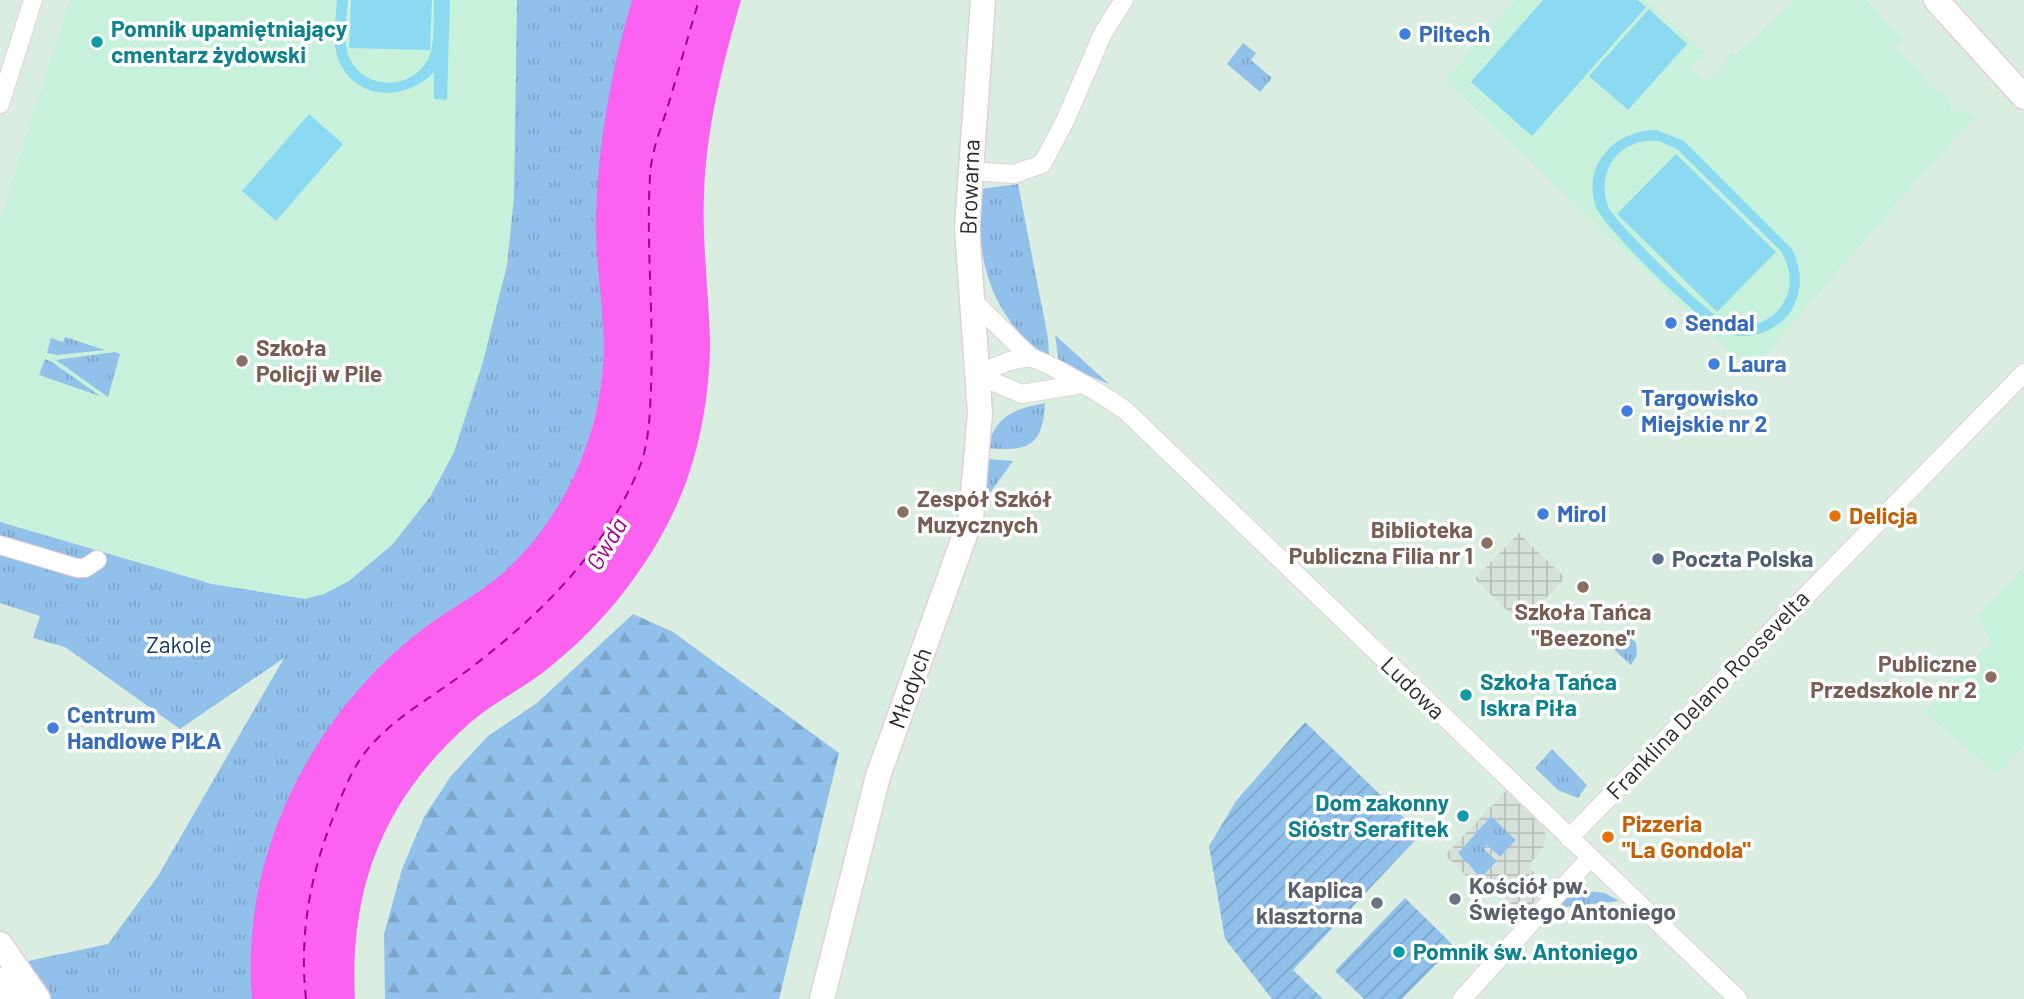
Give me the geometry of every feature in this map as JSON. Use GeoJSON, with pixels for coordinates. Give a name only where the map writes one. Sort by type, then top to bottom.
{"type":"FeatureCollection","features":[{"type":"Feature","properties":{"kind":"street"},"geometry":{"type":"LineString","coordinates":[[0,104],[4,80],[33,0]]}},
{"type":"Feature","properties":{"kind":"street","name":"Browarna"},"geometry":{"type":"LineString","coordinates":[[978,375],[967,228],[983,0]]}},
{"type":"Feature","properties":{"kind":"street"},"geometry":{"type":"LineString","coordinates":[[969,171],[1014,174],[1042,164],[1065,121],[1103,33],[1124,0]]}},
{"type":"Feature","properties":{"kind":"street"},"geometry":{"type":"LineString","coordinates":[[1936,0],[2024,97]]}},
{"type":"Feature","properties":{"kind":"street","name":"Ludowa"},"geometry":{"type":"LineString","coordinates":[[971,299],[1031,358],[1101,392],[1126,411],[1738,999]]}},
{"type":"Feature","properties":{"kind":"street"},"geometry":{"type":"LineString","coordinates":[[978,375],[1001,365],[1031,358]]}},
{"type":"Feature","properties":{"kind":"street","name":"Franklina Delano Roosevelta"},"geometry":{"type":"LineString","coordinates":[[1569,838],[2024,373]]}},
{"type":"Feature","properties":{"kind":"street"},"geometry":{"type":"LineString","coordinates":[[978,375],[1022,394],[1082,384]]}},
{"type":"Feature","properties":{"kind":"street","name":"Młodych"},"geometry":{"type":"LineString","coordinates":[[822,999],[878,776],[971,517],[978,453],[978,375]]}},
{"type":"Feature","properties":{"kind":"street"},"geometry":{"type":"LineString","coordinates":[[0,545],[76,568],[85,568],[97,560]]}},
{"type":"Feature","properties":{"kind":"street"},"geometry":{"type":"LineString","coordinates":[[1462,999],[1590,858]]}},
{"type":"Feature","properties":{"kind":"street"},"geometry":{"type":"LineString","coordinates":[[0,944],[38,999]]}},
{"type":"Feature","properties":{"kind":"street"},"geometry":{"type":"LineString","coordinates":[[0,980],[14,999]]}},
{"type":"Feature","properties":{"kind":"shaded area","name":"Szkoła Policji w Pile"},"geometry":{"type":"Polygon","coordinates":[[[70,0],[517,0],[520,125],[513,211],[502,290],[465,432],[427,500],[399,538],[370,568],[315,603],[211,583],[0,522],[0,219],[70,0]]]}},
{"type":"Feature","properties":{"kind":"shaded area"},"geometry":{"type":"Polygon","coordinates":[[[337,0],[348,0],[346,38],[350,59],[366,77],[389,83],[412,77],[421,69],[428,59],[432,45],[434,0],[450,0],[447,100],[434,99],[434,72],[409,89],[394,92],[366,89],[354,81],[344,70],[337,55],[337,0]]]}},
{"type":"Feature","properties":{"kind":"shaded area"},"geometry":{"type":"Polygon","coordinates":[[[351,0],[432,0],[430,50],[349,48],[351,0]]]}},
{"type":"Feature","properties":{"kind":"shaded area"},"geometry":{"type":"Polygon","coordinates":[[[1515,0],[1645,0],[1706,53],[1690,67],[1705,83],[1728,62],[1725,58],[1731,52],[1735,55],[1795,0],[1866,0],[1903,39],[1895,47],[1938,93],[1941,91],[1951,101],[1951,111],[1968,112],[1975,118],[1938,156],[1750,372],[1445,80],[1515,0]]]}},
{"type":"Feature","properties":{"kind":"shaded area"},"geometry":{"type":"Polygon","coordinates":[[[1543,0],[1638,0],[1646,7],[1532,136],[1471,82],[1543,0]]]}},
{"type":"Feature","properties":{"kind":"shaded area"},"geometry":{"type":"Polygon","coordinates":[[[1649,9],[1687,44],[1628,110],[1589,76],[1649,9]]]}},
{"type":"Feature","properties":{"kind":"shaded area"},"geometry":{"type":"Polygon","coordinates":[[[309,114],[343,144],[276,221],[242,191],[309,114]]]}},
{"type":"Feature","properties":{"kind":"shaded area"},"geometry":{"type":"Polygon","coordinates":[[[1657,130],[1684,141],[1792,249],[1800,274],[1799,291],[1788,315],[1775,327],[1759,334],[1742,336],[1725,333],[1714,327],[1656,276],[1603,218],[1596,207],[1593,192],[1593,177],[1598,164],[1616,143],[1642,131],[1657,130]],[[1645,141],[1622,151],[1613,160],[1605,182],[1609,209],[1664,269],[1714,314],[1732,324],[1757,324],[1773,315],[1787,296],[1790,283],[1787,263],[1781,251],[1677,149],[1659,141],[1645,141]]]}},
{"type":"Feature","properties":{"kind":"shaded area"},"geometry":{"type":"Polygon","coordinates":[[[1676,154],[1776,252],[1717,312],[1617,214],[1676,154]]]}},
{"type":"Feature","properties":{"kind":"shaded area"},"geometry":{"type":"Polygon","coordinates":[[[1519,533],[1565,578],[1521,624],[1475,579],[1519,533]]]}},
{"type":"Feature","properties":{"kind":"shaded area","name":"Publiczne Przedszkole nr 2"},"geometry":{"type":"Polygon","coordinates":[[[2024,566],[2024,746],[1997,775],[1924,712],[1991,642],[1977,617],[2024,566]]]}},
{"type":"Feature","properties":{"kind":"shaded area"},"geometry":{"type":"Polygon","coordinates":[[[1506,791],[1543,827],[1546,836],[1544,846],[1529,865],[1541,884],[1542,893],[1523,915],[1498,891],[1490,899],[1445,855],[1506,791]],[[1491,816],[1458,853],[1481,878],[1497,861],[1484,848],[1487,845],[1500,857],[1516,840],[1491,816]]]}},
{"type":"Feature","properties":{"kind":"green space","name":"Zakole"},"geometry":{"type":"Polygon","coordinates":[[[517,0],[636,0],[603,385],[580,473],[254,999],[50,999],[28,961],[108,944],[158,876],[284,658],[180,729],[65,647],[33,638],[40,616],[0,603],[0,522],[212,584],[305,599],[324,594],[349,581],[392,545],[430,497],[454,452],[483,362],[507,265],[514,197],[517,0]]]}},
{"type":"Feature","properties":{"kind":"green space"},"geometry":{"type":"Polygon","coordinates":[[[1243,43],[1256,53],[1251,60],[1272,78],[1260,92],[1227,64],[1243,43]]]}},
{"type":"Feature","properties":{"kind":"green space"},"geometry":{"type":"Polygon","coordinates":[[[1018,184],[1048,338],[1049,357],[1029,342],[1012,324],[990,284],[984,261],[979,214],[981,189],[1018,184]]]}},
{"type":"Feature","properties":{"kind":"green space"},"geometry":{"type":"Polygon","coordinates":[[[1055,335],[1109,384],[1059,363],[1055,335]]]}},
{"type":"Feature","properties":{"kind":"green space"},"geometry":{"type":"Polygon","coordinates":[[[65,337],[105,350],[57,355],[47,353],[51,338],[63,342],[65,337]]]}},
{"type":"Feature","properties":{"kind":"green space"},"geometry":{"type":"Polygon","coordinates":[[[115,352],[120,354],[108,397],[56,360],[115,352]]]}},
{"type":"Feature","properties":{"kind":"green space"},"geometry":{"type":"Polygon","coordinates":[[[45,359],[52,362],[100,396],[39,375],[45,359]]]}},
{"type":"Feature","properties":{"kind":"green space"},"geometry":{"type":"Polygon","coordinates":[[[1045,403],[1041,429],[1031,443],[1014,449],[988,448],[996,428],[1008,415],[1045,403]]]}},
{"type":"Feature","properties":{"kind":"green space"},"geometry":{"type":"Polygon","coordinates":[[[988,459],[1013,461],[985,500],[988,459]]]}},
{"type":"Feature","properties":{"kind":"green space"},"geometry":{"type":"Polygon","coordinates":[[[633,614],[673,632],[839,753],[779,999],[385,999],[384,934],[402,869],[424,817],[451,776],[488,736],[537,703],[633,614]]]}},
{"type":"Feature","properties":{"kind":"green space"},"geometry":{"type":"Polygon","coordinates":[[[1615,635],[1627,635],[1636,643],[1637,655],[1631,665],[1606,642],[1615,635]]]}},
{"type":"Feature","properties":{"kind":"green space"},"geometry":{"type":"Polygon","coordinates":[[[1305,722],[1421,834],[1293,970],[1323,999],[1272,999],[1225,939],[1209,846],[1236,801],[1305,722]]]}},
{"type":"Feature","properties":{"kind":"green space"},"geometry":{"type":"Polygon","coordinates":[[[1552,749],[1587,785],[1578,798],[1558,790],[1535,768],[1552,749]]]}},
{"type":"Feature","properties":{"kind":"green space"},"geometry":{"type":"Polygon","coordinates":[[[1491,816],[1516,840],[1500,857],[1487,845],[1484,849],[1497,861],[1481,878],[1458,853],[1491,816]]]}},
{"type":"Feature","properties":{"kind":"green space"},"geometry":{"type":"Polygon","coordinates":[[[1585,891],[1605,893],[1619,901],[1556,908],[1569,897],[1585,891]]]}},
{"type":"Feature","properties":{"kind":"green space"},"geometry":{"type":"Polygon","coordinates":[[[1405,898],[1454,946],[1402,999],[1364,999],[1335,971],[1405,898]]]}},
{"type":"Feature","properties":{"kind":"water","name":"Gwda"},"geometry":{"type":"Polygon","coordinates":[[[632,0],[741,0],[722,72],[705,170],[705,250],[710,342],[708,385],[696,452],[682,494],[661,536],[633,581],[599,621],[541,674],[471,722],[441,751],[416,781],[395,813],[378,846],[366,881],[358,919],[355,999],[252,999],[251,947],[257,896],[270,846],[288,798],[313,752],[342,710],[376,671],[414,636],[492,582],[524,552],[561,501],[589,439],[601,382],[604,344],[597,258],[597,189],[612,80],[632,0]]]}},
{"type":"Feature","properties":{"kind":"ferry route"},"geometry":{"type":"LineString","coordinates":[[306,999],[305,928],[313,883],[334,815],[361,758],[393,724],[511,635],[561,587],[604,533],[642,461],[647,441],[651,397],[651,167],[656,142],[699,0]]}},
{"type":"Feature","properties":{"kind":"place","name":"Piltech"},"geometry":{"type":"Point","coordinates":[1405,34]}},
{"type":"Feature","properties":{"kind":"place","name":"Pomnik upamiętniający cmentarz żydowski"},"geometry":{"type":"Point","coordinates":[97,42]}},
{"type":"Feature","properties":{"kind":"place","name":"Sendal"},"geometry":{"type":"Point","coordinates":[1671,323]}},
{"type":"Feature","properties":{"kind":"place","name":"Szkoła Policji w Pile"},"geometry":{"type":"Point","coordinates":[242,361]}},
{"type":"Feature","properties":{"kind":"place","name":"Laura"},"geometry":{"type":"Point","coordinates":[1714,364]}},
{"type":"Feature","properties":{"kind":"place","name":"Targowisko Miejskie nr 2"},"geometry":{"type":"Point","coordinates":[1627,411]}},
{"type":"Feature","properties":{"kind":"place","name":"Zespół Szkół Muzycznych"},"geometry":{"type":"Point","coordinates":[903,512]}},
{"type":"Feature","properties":{"kind":"place","name":"Mirol"},"geometry":{"type":"Point","coordinates":[1543,514]}},
{"type":"Feature","properties":{"kind":"place","name":"Delicja"},"geometry":{"type":"Point","coordinates":[1835,516]}},
{"type":"Feature","properties":{"kind":"place","name":"Biblioteka Publiczna Filia nr 1"},"geometry":{"type":"Point","coordinates":[1487,543]}},
{"type":"Feature","properties":{"kind":"place","name":"Poczta Polska"},"geometry":{"type":"Point","coordinates":[1658,559]}},
{"type":"Feature","properties":{"kind":"place","name":"Szkoła Tańca \"Beezone\""},"geometry":{"type":"Point","coordinates":[1583,587]}},
{"type":"Feature","properties":{"kind":"place","name":"Publiczne Przedszkole nr 2"},"geometry":{"type":"Point","coordinates":[1991,677]}},
{"type":"Feature","properties":{"kind":"place","name":"Szkoła Tańca Iskra Piła"},"geometry":{"type":"Point","coordinates":[1466,695]}},
{"type":"Feature","properties":{"kind":"place","name":"Centrum Handlowe PIŁA"},"geometry":{"type":"Point","coordinates":[53,728]}},
{"type":"Feature","properties":{"kind":"place","name":"Dom zakonny Sióstr Serafitek"},"geometry":{"type":"Point","coordinates":[1463,816]}},
{"type":"Feature","properties":{"kind":"place","name":"Pizzeria \"La Gondola\""},"geometry":{"type":"Point","coordinates":[1608,837]}},
{"type":"Feature","properties":{"kind":"place","name":"Kościół pw. Świętego Antoniego"},"geometry":{"type":"Point","coordinates":[1455,899]}},
{"type":"Feature","properties":{"kind":"place","name":"Kaplica klasztorna"},"geometry":{"type":"Point","coordinates":[1377,903]}},
{"type":"Feature","properties":{"kind":"place","name":"Pomnik św. Antoniego"},"geometry":{"type":"Point","coordinates":[1399,952]}}]}
